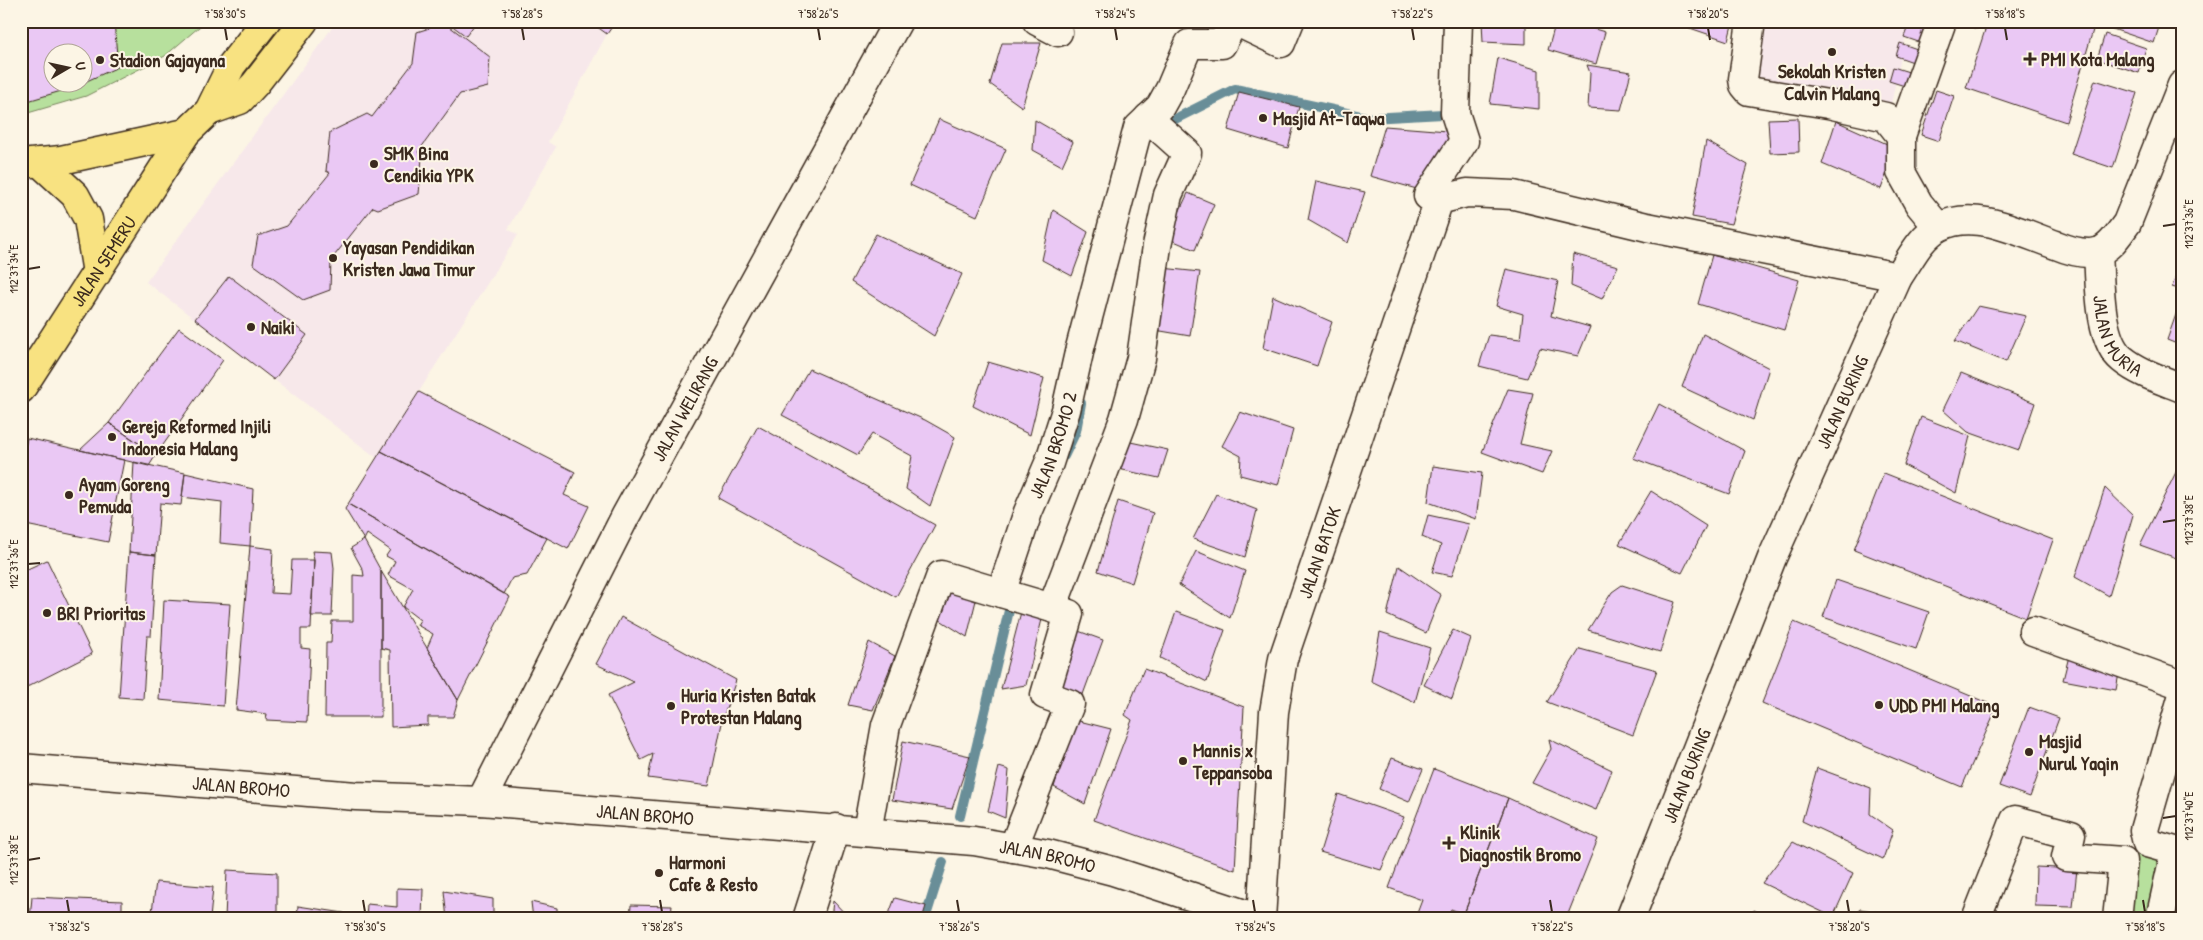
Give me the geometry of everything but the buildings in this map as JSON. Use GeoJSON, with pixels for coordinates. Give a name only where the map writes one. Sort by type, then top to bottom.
{"type":"FeatureCollection","features":[{"type":"Feature","properties":{"kind":"main road","name":"JALAN SEMERU"},"geometry":{"type":"LineString","coordinates":[[209,111],[218,88],[231,66],[266,21]]}},
{"type":"Feature","properties":{"kind":"main road","name":"JALAN SEMERU"},"geometry":{"type":"LineString","coordinates":[[21,389],[186,133],[209,111],[240,100],[256,84],[304,21]]}},
{"type":"Feature","properties":{"kind":"main road"},"geometry":{"type":"LineString","coordinates":[[30,163],[61,160],[186,133]]}},
{"type":"Feature","properties":{"kind":"main road"},"geometry":{"type":"LineString","coordinates":[[30,163],[75,195],[88,219],[97,273]]}},
{"type":"Feature","properties":{"kind":"street","name":"JALAN WELIRANG"},"geometry":{"type":"LineString","coordinates":[[481,801],[625,517],[898,21]]}},
{"type":"Feature","properties":{"kind":"street","name":"JALAN BROMO 2"},"geometry":{"type":"LineString","coordinates":[[1010,596],[1028,512],[1049,463],[1066,410],[1080,348],[1138,128],[1156,125],[1160,107],[1170,89],[1189,44],[1222,44],[1235,21],[1280,42],[1290,21]]}},
{"type":"Feature","properties":{"kind":"street","name":"JALAN BATOK"},"geometry":{"type":"LineString","coordinates":[[1261,919],[1274,712],[1282,659],[1434,198],[1464,141],[1455,113],[1458,21]]}},
{"type":"Feature","properties":{"kind":"street"},"geometry":{"type":"LineString","coordinates":[[1751,21],[1744,79],[1744,85],[1749,91],[1828,104],[1886,118],[1901,136]]}},
{"type":"Feature","properties":{"kind":"street"},"geometry":{"type":"LineString","coordinates":[[1938,228],[1919,204],[1901,172],[1901,136],[1942,21]]}},
{"type":"Feature","properties":{"kind":"street"},"geometry":{"type":"LineString","coordinates":[[2098,252],[2114,240],[2127,223],[2182,85]]}},
{"type":"Feature","properties":{"kind":"street"},"geometry":{"type":"LineString","coordinates":[[1052,608],[1124,419],[1141,358],[1157,246],[1168,195],[1187,153],[1156,125]]}},
{"type":"Feature","properties":{"kind":"street"},"geometry":{"type":"LineString","coordinates":[[1434,198],[1467,193],[1514,195],[1647,227],[1898,277]]}},
{"type":"Feature","properties":{"kind":"street","name":"JALAN BURING"},"geometry":{"type":"LineString","coordinates":[[1630,919],[1772,558],[1898,277],[1924,239],[1938,228],[1958,219],[1987,222],[2072,251],[2098,252]]}},
{"type":"Feature","properties":{"kind":"street","name":"JALAN MURIA"},"geometry":{"type":"LineString","coordinates":[[2098,252],[2101,302],[2107,337],[2121,359],[2148,375],[2182,388]]}},
{"type":"Feature","properties":{"kind":"street"},"geometry":{"type":"LineString","coordinates":[[867,832],[886,725],[941,575],[1069,614],[1045,695],[1070,704],[1014,848]]}},
{"type":"Feature","properties":{"kind":"street"},"geometry":{"type":"LineString","coordinates":[[2033,631],[2182,685]]}},
{"type":"Feature","properties":{"kind":"street"},"geometry":{"type":"LineString","coordinates":[[2160,919],[2178,853],[2147,843],[2144,830],[2182,698]]}},
{"type":"Feature","properties":{"kind":"street","name":"JALAN BROMO"},"geometry":{"type":"LineString","coordinates":[[21,768],[356,796],[481,801],[836,828],[974,841],[1048,854],[1113,871],[1202,909],[1261,919]]}},
{"type":"Feature","properties":{"kind":"street"},"geometry":{"type":"LineString","coordinates":[[1976,919],[2014,820],[2071,835],[2066,857],[2123,861],[2117,919]]}},
{"type":"Feature","properties":{"kind":"street"},"geometry":{"type":"LineString","coordinates":[[806,919],[836,828]]}},
{"type":"Feature","properties":{"kind":"shaded area","name":"Yayasan Pendidikan Kristen Jawa Timur"},"geometry":{"type":"Polygon","coordinates":[[[337,21],[589,21],[607,34],[548,142],[556,147],[508,229],[518,235],[377,458],[146,282],[337,21]]]}},
{"type":"Feature","properties":{"kind":"shaded area","name":"Sekolah Kristen Calvin Malang"},"geometry":{"type":"Polygon","coordinates":[[[1767,21],[1909,21],[1889,113],[1755,82],[1767,21]]]}},
{"type":"Feature","properties":{"kind":"green space"},"geometry":{"type":"Polygon","coordinates":[[[21,21],[206,21],[165,56],[86,96],[21,115],[21,21]]]}},
{"type":"Feature","properties":{"kind":"green space"},"geometry":{"type":"Polygon","coordinates":[[[2132,853],[2165,863],[2157,919],[2121,919],[2132,853]]]}},
{"type":"Feature","properties":{"kind":"waterway"},"geometry":{"type":"LineString","coordinates":[[1161,126],[1235,89],[1370,118],[1443,114]]}},
{"type":"Feature","properties":{"kind":"waterway"},"geometry":{"type":"LineString","coordinates":[[1064,456],[1076,431],[1081,403]]}},
{"type":"Feature","properties":{"kind":"waterway"},"geometry":{"type":"LineString","coordinates":[[960,816],[1012,598]]}},
{"type":"Feature","properties":{"kind":"waterway"},"geometry":{"type":"LineString","coordinates":[[925,919],[943,862]]}},
{"type":"Feature","properties":{"kind":"place","name":"Sekolah Kristen Calvin Malang"},"geometry":{"type":"Point","coordinates":[1832,52]}},
{"type":"Feature","properties":{"kind":"place","name":"PMI Kota Malang"},"geometry":{"type":"Point","coordinates":[2030,59]}},
{"type":"Feature","properties":{"kind":"place","name":"Stadion Gajayana"},"geometry":{"type":"Point","coordinates":[100,60]}},
{"type":"Feature","properties":{"kind":"place","name":"Masjid At-Taqwa"},"geometry":{"type":"Point","coordinates":[1263,118]}},
{"type":"Feature","properties":{"kind":"place","name":"SMK Bina Cendikia YPK"},"geometry":{"type":"Point","coordinates":[374,164]}},
{"type":"Feature","properties":{"kind":"place","name":"Yayasan Pendidikan Kristen Jawa Timur"},"geometry":{"type":"Point","coordinates":[333,258]}},
{"type":"Feature","properties":{"kind":"place","name":"Naiki"},"geometry":{"type":"Point","coordinates":[251,327]}},
{"type":"Feature","properties":{"kind":"place","name":"Gereja Reformed Injili Indonesia Malang"},"geometry":{"type":"Point","coordinates":[112,437]}},
{"type":"Feature","properties":{"kind":"place","name":"Ayam Goreng Pemuda"},"geometry":{"type":"Point","coordinates":[69,495]}},
{"type":"Feature","properties":{"kind":"place","name":"BRI Prioritas"},"geometry":{"type":"Point","coordinates":[47,613]}},
{"type":"Feature","properties":{"kind":"place","name":"UDD PMI Malang"},"geometry":{"type":"Point","coordinates":[1879,705]}},
{"type":"Feature","properties":{"kind":"place","name":"Huria Kristen Batak Protestan Malang"},"geometry":{"type":"Point","coordinates":[671,706]}},
{"type":"Feature","properties":{"kind":"place","name":"Masjid Nurul Yaqin"},"geometry":{"type":"Point","coordinates":[2029,752]}},
{"type":"Feature","properties":{"kind":"place","name":"Mannis x Teppansoba"},"geometry":{"type":"Point","coordinates":[1183,761]}},
{"type":"Feature","properties":{"kind":"place","name":"Klinik Diagnostik Bromo"},"geometry":{"type":"Point","coordinates":[1449,843]}},
{"type":"Feature","properties":{"kind":"place","name":"Harmoni Cafe & Resto"},"geometry":{"type":"Point","coordinates":[659,873]}}]}
